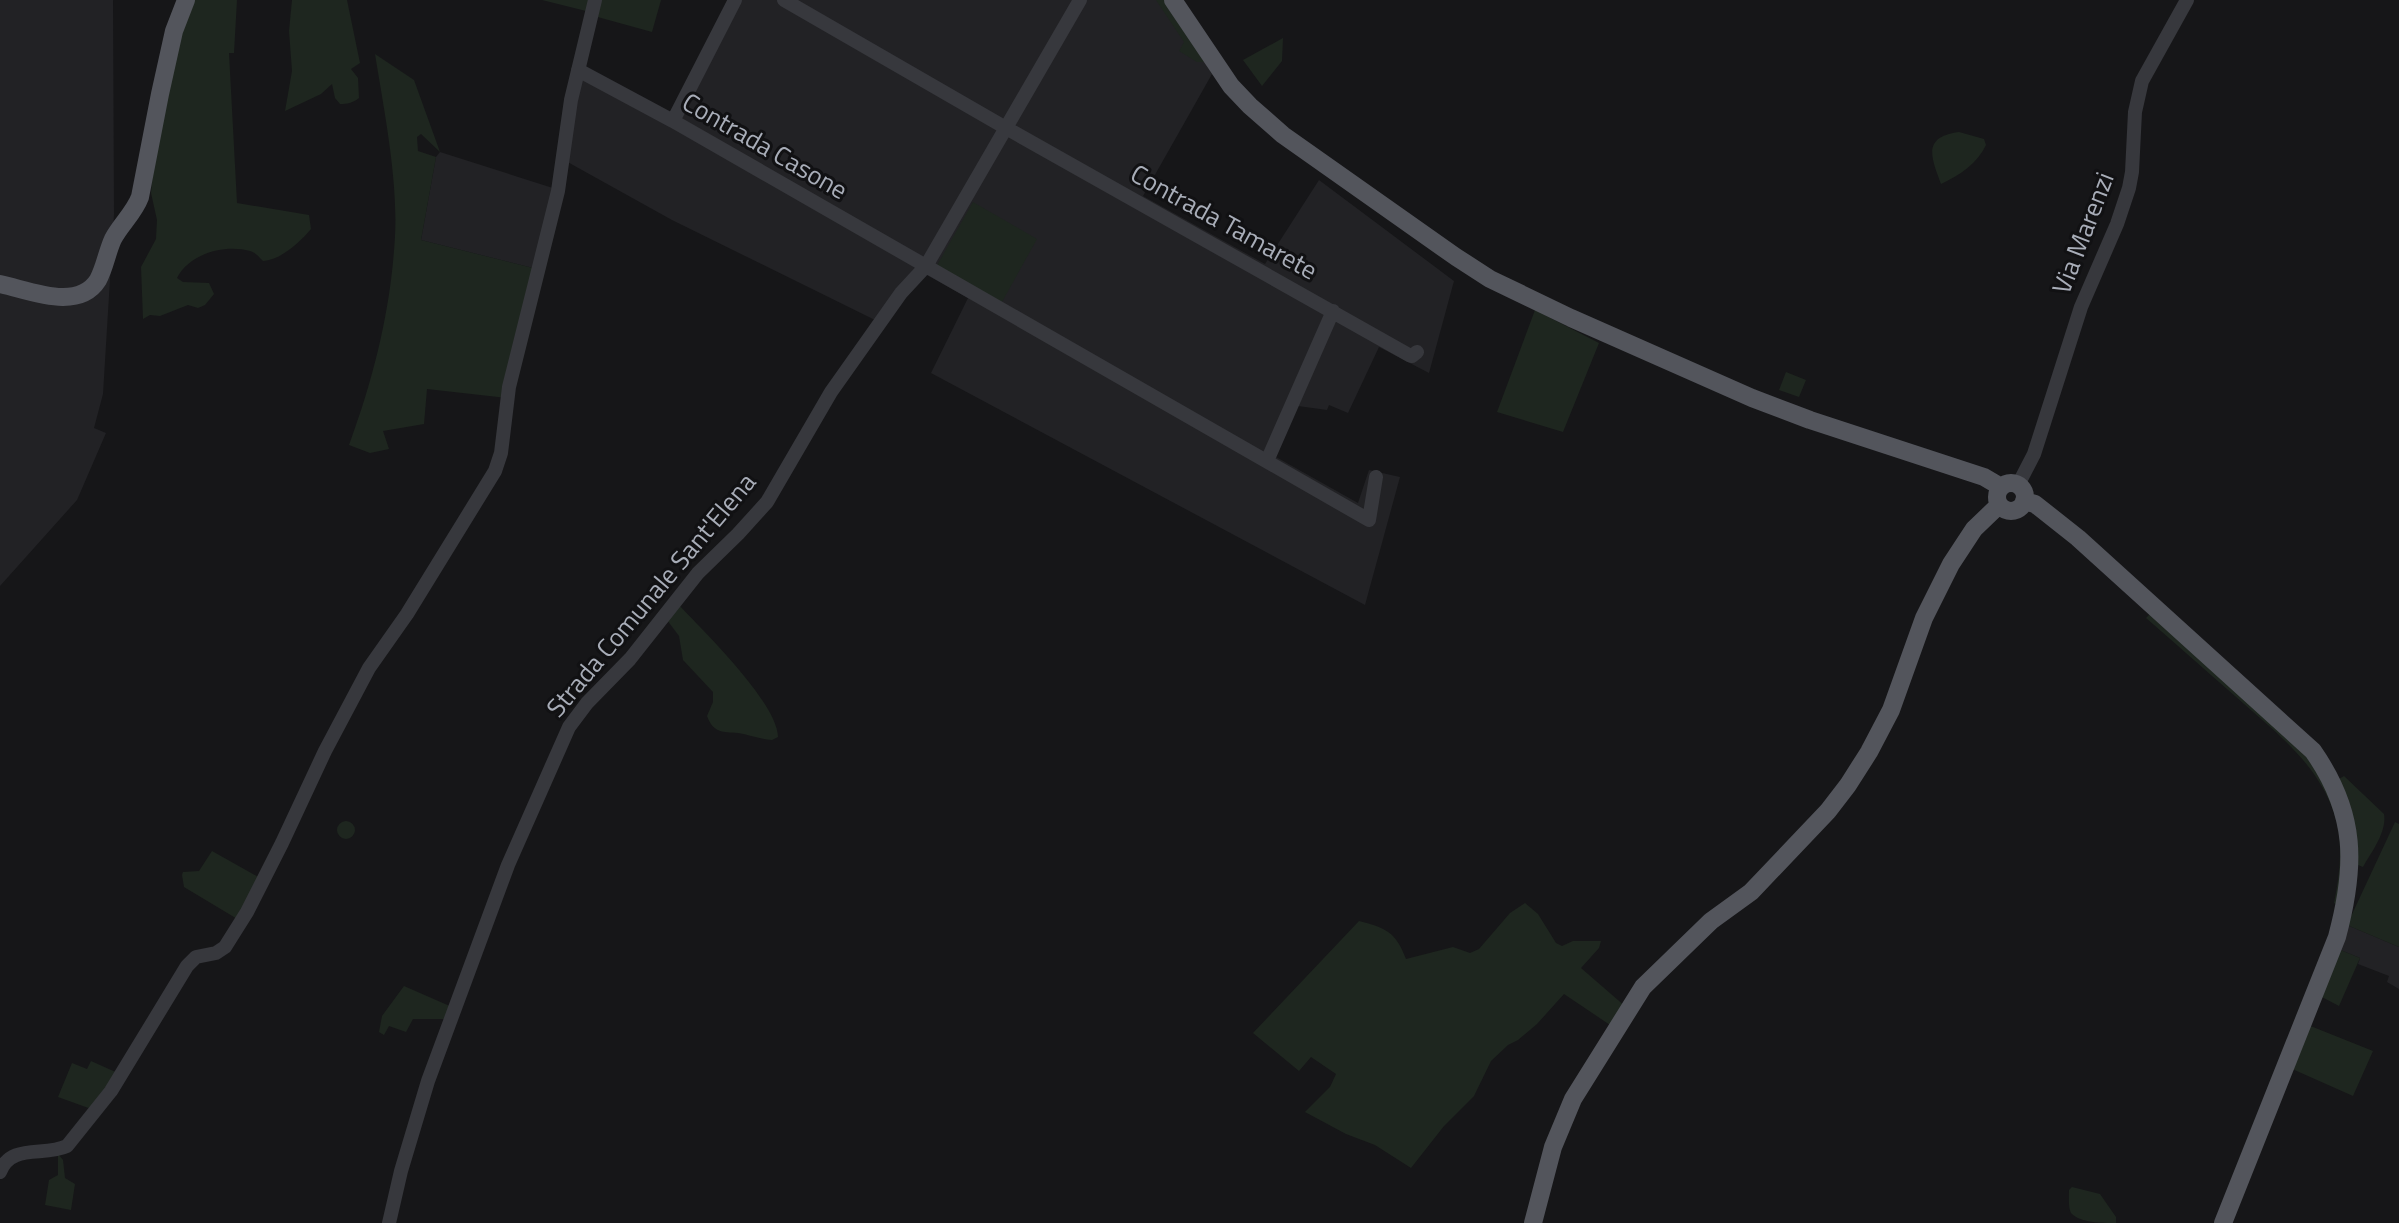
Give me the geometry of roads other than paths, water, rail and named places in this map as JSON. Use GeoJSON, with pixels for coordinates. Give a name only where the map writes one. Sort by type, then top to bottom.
{"type":"FeatureCollection","features":[{"type":"Feature","properties":{"kind":"main road"},"geometry":{"type":"LineString","coordinates":[[0,284],[69,297],[83,294],[96,283],[114,236],[136,207],[140,197],[174,31],[186,0]]}},
{"type":"Feature","properties":{"kind":"main road"},"geometry":{"type":"LineString","coordinates":[[1173,0],[1231,86],[1250,106],[1283,135],[1456,257],[1490,279],[1571,318],[1752,398],[1810,420],[1984,477],[2010,494],[2035,503],[2078,538],[2313,751],[2322,764],[2343,813],[2350,841],[2347,899],[2337,937],[2223,1223]]}},
{"type":"Feature","properties":{"kind":"main road"},"geometry":{"type":"LineString","coordinates":[[1533,1223],[1553,1147],[1573,1099],[1643,987],[1711,921],[1751,892],[1828,811],[1848,785],[1870,752],[1891,710],[1913,655],[1924,618],[1951,564],[1974,529],[2010,494]]}},
{"type":"Feature","properties":{"kind":"street"},"geometry":{"type":"LineString","coordinates":[[0,1172],[4,1162],[16,1153],[57,1151],[67,1146],[111,1091],[187,966],[196,957],[216,953],[225,947],[247,912],[325,751],[369,668],[407,614],[495,471],[501,453],[509,387],[558,191],[568,121],[595,0]]}},
{"type":"Feature","properties":{"kind":"street"},"geometry":{"type":"LineString","coordinates":[[673,121],[735,0]]}},
{"type":"Feature","properties":{"kind":"street","name":"Contrada Tamarete"},"geometry":{"type":"LineString","coordinates":[[784,0],[1409,355],[1417,352]]}},
{"type":"Feature","properties":{"kind":"street","name":"Strada Comunale Sant'Elena"},"geometry":{"type":"LineString","coordinates":[[389,1223],[401,1171],[428,1081],[508,865],[569,726],[587,703],[630,659],[698,573],[767,502],[831,392],[901,293],[926,266],[1080,0]]}},
{"type":"Feature","properties":{"kind":"street","name":"Via Marenzi"},"geometry":{"type":"LineString","coordinates":[[2010,494],[2034,454],[2081,307],[2117,224],[2129,188],[2135,112],[2142,81],[2187,0]]}},
{"type":"Feature","properties":{"kind":"street","name":"Contrada Casone"},"geometry":{"type":"LineString","coordinates":[[578,70],[673,121],[1369,520],[1376,477]]}},
{"type":"Feature","properties":{"kind":"street"},"geometry":{"type":"LineString","coordinates":[[1267,461],[1333,311]]}}]}
